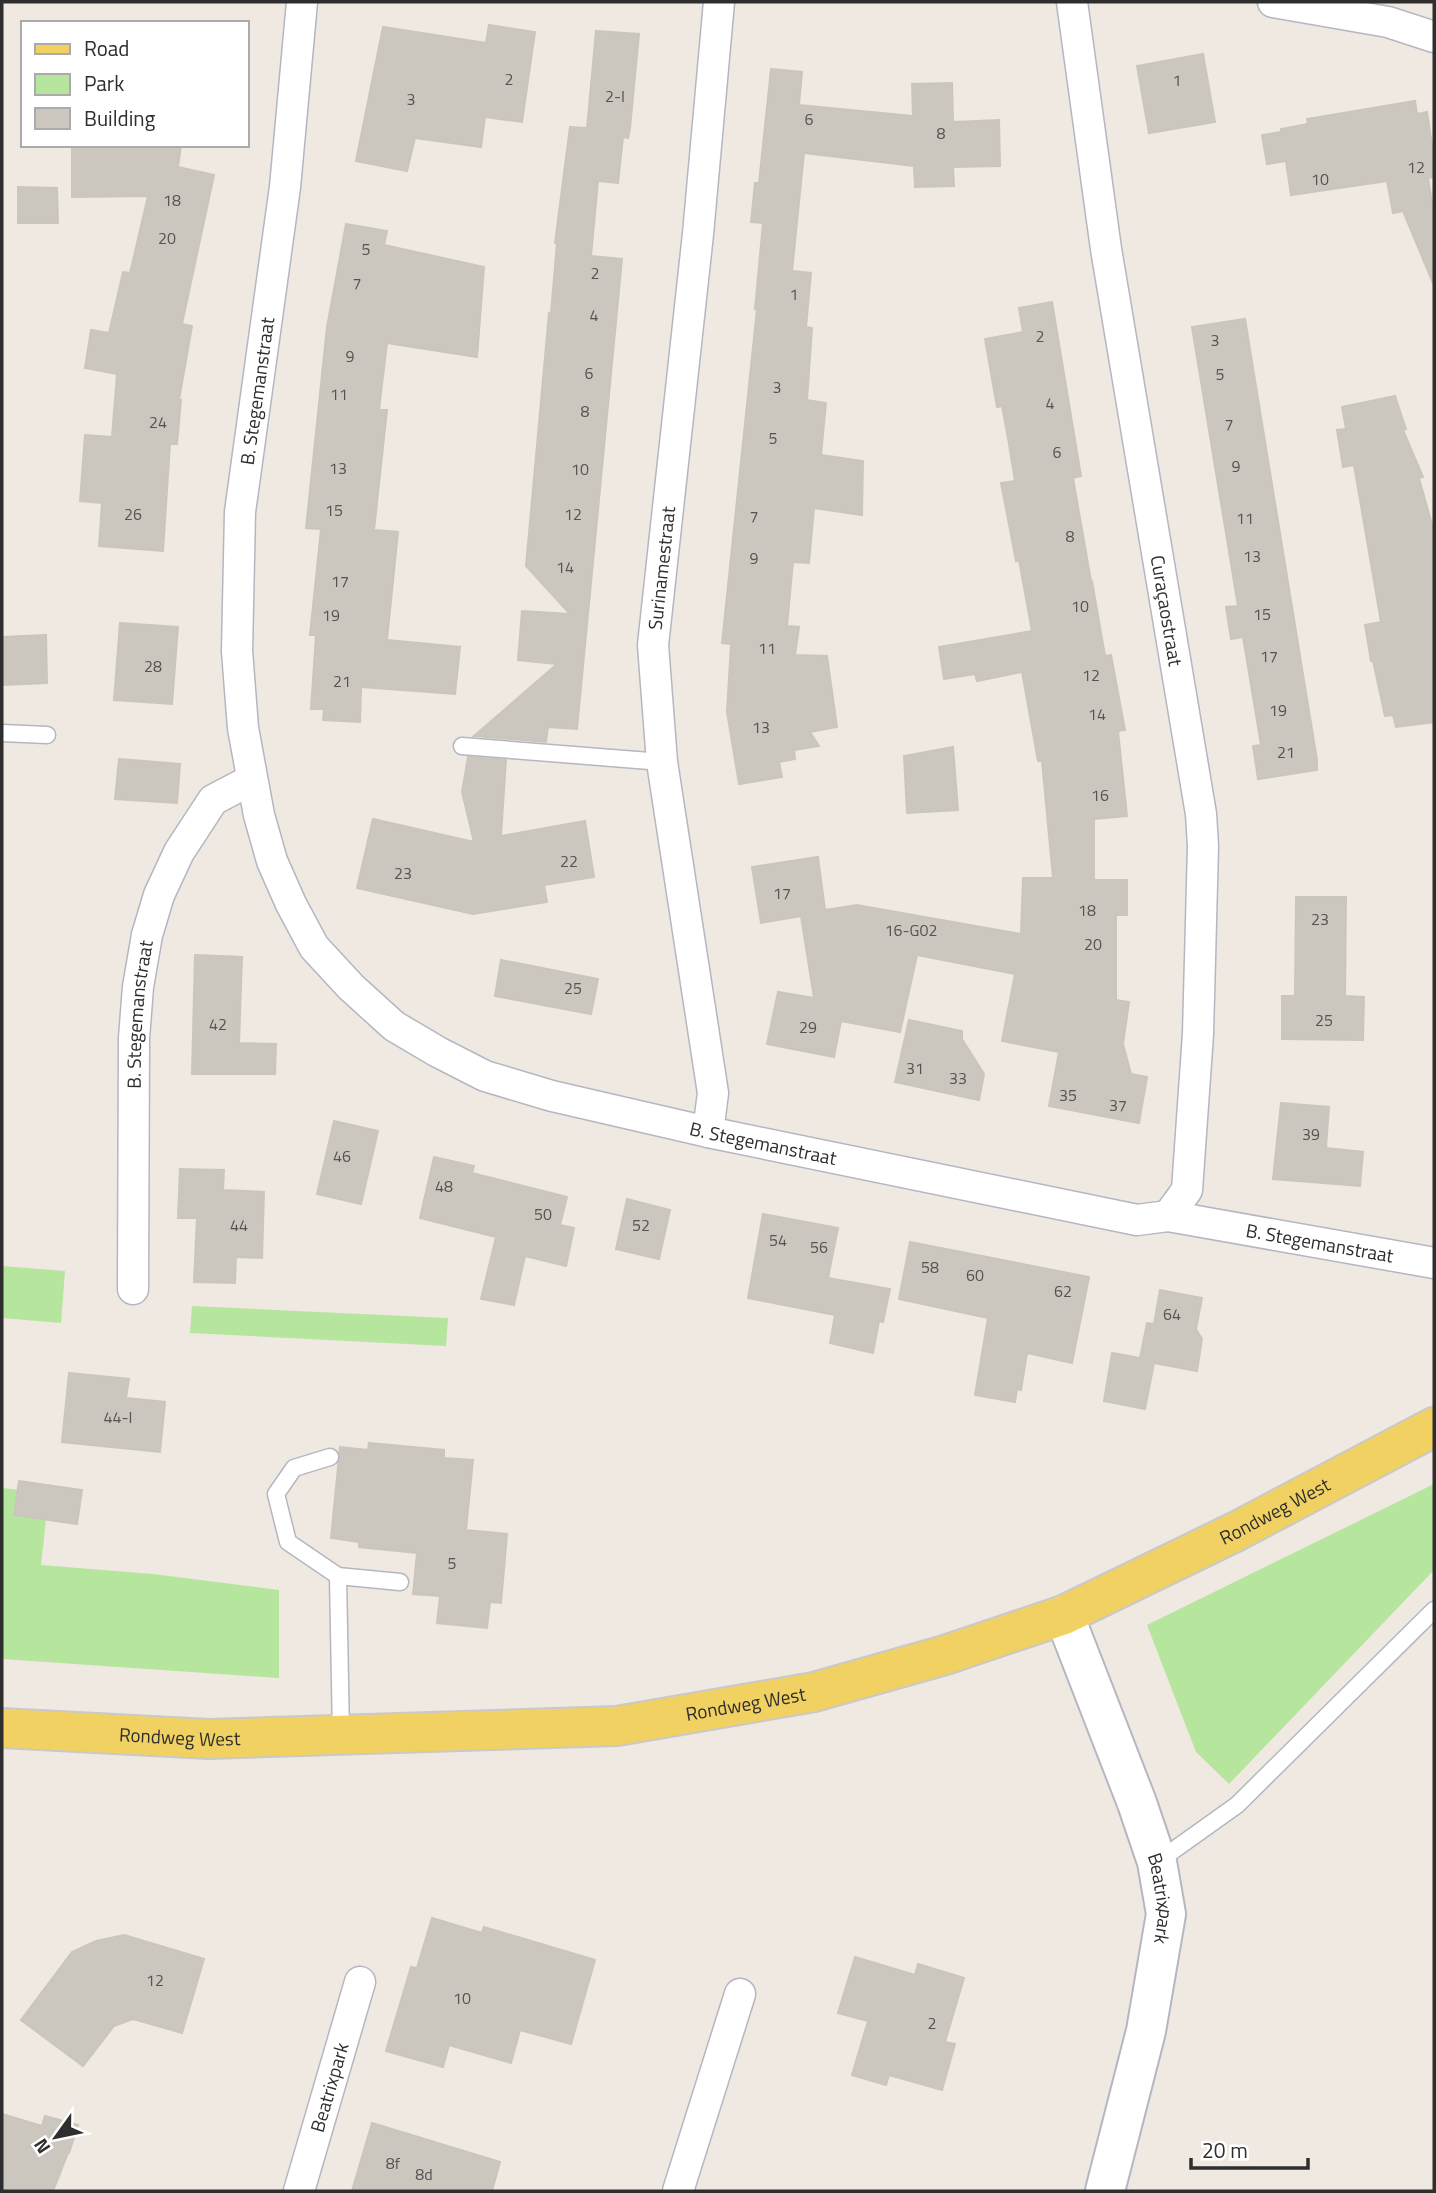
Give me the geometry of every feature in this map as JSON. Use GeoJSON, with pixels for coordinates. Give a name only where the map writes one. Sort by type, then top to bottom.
{"type":"FeatureCollection","features":[{"type":"Feature","properties":{"kind":"main road","name":"Rondweg West"},"geometry":{"type":"LineString","coordinates":[[2,1728],[209,1739],[617,1726],[814,1692],[945,1655],[1064,1615],[1237,1531],[1434,1427]]}},
{"type":"Feature","properties":{"kind":"street","name":"B. Stegemanstraat"},"geometry":{"type":"LineString","coordinates":[[302,2],[285,187],[240,512],[237,651],[243,728],[251,780],[272,861],[314,947],[351,987],[394,1026],[485,1076],[552,1096],[708,1132],[1137,1220],[1168,1216],[1434,1263]]}},
{"type":"Feature","properties":{"kind":"street","name":"Surinamestraat"},"geometry":{"type":"LineString","coordinates":[[708,1132],[713,1093],[662,762],[653,645],[698,234],[719,2]]}},
{"type":"Feature","properties":{"kind":"street","name":"Curaçaostraat"},"geometry":{"type":"LineString","coordinates":[[1072,2],[1107,249],[1201,814],[1203,846],[1198,1034],[1187,1190],[1168,1216]]}},
{"type":"Feature","properties":{"kind":"street"},"geometry":{"type":"LineString","coordinates":[[1273,2],[1388,22],[1434,37]]}},
{"type":"Feature","properties":{"kind":"street","name":"B. Stegemanstraat"},"geometry":{"type":"LineString","coordinates":[[133,1289],[134,1038],[138,987],[147,935],[159,895],[179,852],[213,800],[251,780]]}},
{"type":"Feature","properties":{"kind":"street","name":"Beatrixpark"},"geometry":{"type":"LineString","coordinates":[[1064,1615],[1157,1862],[1167,1914],[1146,2031],[1105,2191]]}},
{"type":"Feature","properties":{"kind":"street","name":"Beatrixpark"},"geometry":{"type":"LineString","coordinates":[[299,2191],[360,1982]]}},
{"type":"Feature","properties":{"kind":"street"},"geometry":{"type":"LineString","coordinates":[[678,2191],[740,1994]]}},
{"type":"Feature","properties":{"kind":"lane"},"geometry":{"type":"LineString","coordinates":[[2,733],[47,735]]}},
{"type":"Feature","properties":{"kind":"lane"},"geometry":{"type":"LineString","coordinates":[[462,746],[662,762]]}},
{"type":"Feature","properties":{"kind":"lane"},"geometry":{"type":"LineString","coordinates":[[330,1457],[294,1468],[276,1494],[288,1542],[338,1576],[400,1582]]}},
{"type":"Feature","properties":{"kind":"lane"},"geometry":{"type":"LineString","coordinates":[[338,1576],[341,1735]]}},
{"type":"Feature","properties":{"kind":"lane"},"geometry":{"type":"LineString","coordinates":[[1157,1862],[1237,1805],[1434,1610]]}},
{"type":"Feature","properties":{"kind":"green space"},"geometry":{"type":"Polygon","coordinates":[[[2,1266],[65,1271],[61,1323],[2,1318],[2,1266]]]}},
{"type":"Feature","properties":{"kind":"green space"},"geometry":{"type":"Polygon","coordinates":[[[192,1306],[448,1318],[446,1346],[190,1333],[192,1306]]]}},
{"type":"Feature","properties":{"kind":"green space"},"geometry":{"type":"Polygon","coordinates":[[[1434,1484],[1434,1570],[1229,1784],[1196,1752],[1147,1625],[1434,1484]]]}},
{"type":"Feature","properties":{"kind":"green space"},"geometry":{"type":"Polygon","coordinates":[[[2,1488],[49,1493],[41,1565],[153,1574],[279,1590],[279,1678],[2,1659],[2,1488]]]}},
{"type":"Feature","properties":{"kind":"building"},"geometry":{"type":"Polygon","coordinates":[[[489,25],[535,32],[522,122],[485,117],[481,147],[415,138],[407,171],[356,161],[383,27],[486,43],[489,25]]]}},
{"type":"Feature","properties":{"kind":"building"},"geometry":{"type":"Polygon","coordinates":[[[596,31],[639,34],[628,138],[623,137],[618,183],[598,181],[591,256],[622,259],[577,729],[548,727],[546,742],[474,736],[557,664],[518,660],[522,611],[570,614],[526,566],[551,313],[555,243],[570,127],[587,128],[596,31]]]}},
{"type":"Feature","properties":{"kind":"building"},"geometry":{"type":"Polygon","coordinates":[[[1203,54],[1215,122],[1149,133],[1137,66],[1203,54]]]}},
{"type":"Feature","properties":{"kind":"building"},"geometry":{"type":"Polygon","coordinates":[[[771,69],[802,72],[799,105],[913,116],[912,84],[952,83],[953,122],[999,120],[1000,166],[953,167],[954,186],[915,187],[914,166],[804,153],[792,271],[811,273],[806,327],[812,328],[807,400],[826,403],[821,455],[863,461],[862,515],[814,508],[809,563],[793,562],[787,626],[799,627],[795,655],[827,656],[837,727],[810,732],[819,746],[794,750],[795,759],[779,762],[782,777],[739,784],[727,712],[731,644],[722,643],[757,309],[763,223],[751,222],[755,183],[759,183],[771,69]]]}},
{"type":"Feature","properties":{"kind":"building"},"geometry":{"type":"Polygon","coordinates":[[[1415,101],[1417,114],[1427,112],[1434,159],[1434,177],[1428,178],[1434,216],[1433,283],[1403,211],[1393,213],[1387,181],[1291,195],[1286,161],[1267,164],[1262,135],[1308,124],[1307,119],[1415,101]]]}},
{"type":"Feature","properties":{"kind":"building"},"geometry":{"type":"Polygon","coordinates":[[[72,147],[181,147],[178,167],[214,175],[182,324],[192,326],[179,400],[177,444],[170,444],[163,551],[99,546],[102,503],[80,501],[85,435],[112,437],[117,374],[85,368],[91,330],[109,333],[123,272],[130,273],[148,196],[72,197],[72,147]]]}},
{"type":"Feature","properties":{"kind":"building"},"geometry":{"type":"Polygon","coordinates":[[[18,187],[57,188],[58,223],[18,223],[18,187]]]}},
{"type":"Feature","properties":{"kind":"building"},"geometry":{"type":"Polygon","coordinates":[[[346,224],[387,231],[384,245],[484,267],[477,357],[387,343],[379,410],[387,410],[374,530],[398,532],[387,640],[460,647],[455,694],[361,687],[360,722],[323,720],[324,709],[311,709],[316,635],[310,635],[321,529],[306,528],[327,327],[346,224]]]}},
{"type":"Feature","properties":{"kind":"building"},"geometry":{"type":"Polygon","coordinates":[[[1052,302],[1081,476],[1073,478],[1105,656],[1111,655],[1125,730],[1118,731],[1127,816],[1094,819],[1094,880],[1127,880],[1127,915],[1116,915],[1116,1000],[1129,1002],[1123,1044],[1131,1074],[1147,1077],[1139,1123],[1049,1106],[1059,1052],[1002,1041],[1015,974],[917,955],[900,1032],[841,1021],[834,1057],[767,1044],[778,992],[814,998],[801,916],[761,923],[752,867],[818,857],[825,910],[857,905],[1021,934],[1023,878],[1053,878],[1042,761],[1038,761],[1022,672],[977,681],[975,674],[944,679],[939,647],[1032,631],[1001,483],[1015,481],[1002,406],[997,407],[985,339],[1023,332],[1019,308],[1052,302]]]}},
{"type":"Feature","properties":{"kind":"building"},"geometry":{"type":"Polygon","coordinates":[[[1245,319],[1317,760],[1317,770],[1258,779],[1253,746],[1261,745],[1243,637],[1231,639],[1226,607],[1238,606],[1192,327],[1245,319]]]}},
{"type":"Feature","properties":{"kind":"building"},"geometry":{"type":"Polygon","coordinates":[[[1395,396],[1406,429],[1403,430],[1423,477],[1419,478],[1434,532],[1434,722],[1396,727],[1393,715],[1385,716],[1371,661],[1365,625],[1381,622],[1354,465],[1343,467],[1337,430],[1346,429],[1342,407],[1395,396]]]}},
{"type":"Feature","properties":{"kind":"building"},"geometry":{"type":"Polygon","coordinates":[[[120,623],[178,627],[172,704],[114,700],[120,623]]]}},
{"type":"Feature","properties":{"kind":"building"},"geometry":{"type":"Polygon","coordinates":[[[46,635],[47,683],[2,685],[2,637],[46,635]]]}},
{"type":"Feature","properties":{"kind":"building"},"geometry":{"type":"Polygon","coordinates":[[[953,747],[958,810],[907,813],[904,756],[953,747]]]}},
{"type":"Feature","properties":{"kind":"building"},"geometry":{"type":"Polygon","coordinates":[[[468,757],[506,760],[501,836],[585,821],[594,877],[544,885],[547,902],[473,914],[357,888],[373,819],[474,842],[462,792],[468,757]]]}},
{"type":"Feature","properties":{"kind":"building"},"geometry":{"type":"Polygon","coordinates":[[[119,759],[180,764],[177,803],[115,799],[119,759]]]}},
{"type":"Feature","properties":{"kind":"building"},"geometry":{"type":"Polygon","coordinates":[[[1296,897],[1346,897],[1345,996],[1364,997],[1363,1040],[1282,1039],[1282,996],[1295,996],[1296,897]]]}},
{"type":"Feature","properties":{"kind":"building"},"geometry":{"type":"Polygon","coordinates":[[[195,955],[242,957],[239,1043],[276,1044],[275,1074],[192,1074],[195,955]]]}},
{"type":"Feature","properties":{"kind":"building"},"geometry":{"type":"Polygon","coordinates":[[[501,960],[598,979],[591,1014],[495,996],[501,960]]]}},
{"type":"Feature","properties":{"kind":"building"},"geometry":{"type":"Polygon","coordinates":[[[909,1020],[962,1031],[962,1039],[984,1074],[979,1100],[895,1082],[909,1020]]]}},
{"type":"Feature","properties":{"kind":"building"},"geometry":{"type":"Polygon","coordinates":[[[1281,1103],[1329,1107],[1326,1148],[1363,1152],[1360,1186],[1273,1179],[1281,1103]]]}},
{"type":"Feature","properties":{"kind":"building"},"geometry":{"type":"Polygon","coordinates":[[[334,1121],[378,1131],[361,1204],[317,1194],[334,1121]]]}},
{"type":"Feature","properties":{"kind":"building"},"geometry":{"type":"Polygon","coordinates":[[[434,1157],[474,1166],[472,1173],[567,1197],[560,1225],[574,1228],[566,1266],[525,1256],[514,1305],[481,1299],[496,1237],[420,1218],[434,1157]]]}},
{"type":"Feature","properties":{"kind":"building"},"geometry":{"type":"Polygon","coordinates":[[[180,1169],[224,1170],[223,1190],[264,1192],[262,1258],[236,1257],[235,1283],[194,1282],[197,1218],[178,1218],[180,1169]]]}},
{"type":"Feature","properties":{"kind":"building"},"geometry":{"type":"Polygon","coordinates":[[[627,1199],[670,1210],[659,1259],[616,1249],[627,1199]]]}},
{"type":"Feature","properties":{"kind":"building"},"geometry":{"type":"Polygon","coordinates":[[[763,1214],[838,1228],[828,1278],[890,1289],[883,1322],[879,1321],[873,1353],[830,1343],[835,1315],[748,1298],[763,1214]]]}},
{"type":"Feature","properties":{"kind":"building"},"geometry":{"type":"Polygon","coordinates":[[[910,1242],[1089,1277],[1072,1363],[1027,1353],[1021,1390],[1017,1389],[1015,1402],[975,1395],[988,1318],[899,1299],[910,1242]]]}},
{"type":"Feature","properties":{"kind":"building"},"geometry":{"type":"Polygon","coordinates":[[[1160,1290],[1202,1298],[1196,1329],[1202,1339],[1197,1371],[1154,1363],[1145,1409],[1104,1401],[1112,1353],[1140,1358],[1147,1323],[1154,1324],[1160,1290]]]}},
{"type":"Feature","properties":{"kind":"building"},"geometry":{"type":"Polygon","coordinates":[[[69,1373],[129,1379],[126,1398],[165,1402],[160,1452],[62,1442],[69,1373]]]}},
{"type":"Feature","properties":{"kind":"building"},"geometry":{"type":"Polygon","coordinates":[[[369,1443],[444,1450],[444,1458],[473,1460],[466,1530],[507,1534],[501,1603],[490,1602],[487,1628],[437,1623],[440,1596],[413,1594],[417,1553],[359,1547],[359,1542],[331,1538],[340,1447],[368,1450],[369,1443]]]}},
{"type":"Feature","properties":{"kind":"building"},"geometry":{"type":"Polygon","coordinates":[[[19,1481],[82,1490],[77,1524],[14,1515],[19,1481]]]}},
{"type":"Feature","properties":{"kind":"building"},"geometry":{"type":"Polygon","coordinates":[[[432,1918],[482,1933],[484,1927],[595,1960],[571,2044],[520,2030],[511,2063],[449,2045],[443,2067],[386,2051],[411,1967],[417,1968],[432,1918]]]}},
{"type":"Feature","properties":{"kind":"building"},"geometry":{"type":"Polygon","coordinates":[[[124,1935],[204,1959],[182,2033],[133,2019],[114,2026],[83,2066],[21,2020],[72,1952],[96,1941],[124,1935]]]}},
{"type":"Feature","properties":{"kind":"building"},"geometry":{"type":"Polygon","coordinates":[[[855,1957],[915,1975],[918,1964],[964,1978],[945,2042],[955,2044],[942,2090],[889,2075],[886,2085],[852,2075],[868,2021],[838,2013],[855,1957]]]}},
{"type":"Feature","properties":{"kind":"building"},"geometry":{"type":"Polygon","coordinates":[[[2,2114],[42,2126],[45,2116],[78,2125],[53,2191],[2,2191],[2,2114]]]}},
{"type":"Feature","properties":{"kind":"building"},"geometry":{"type":"Polygon","coordinates":[[[372,2123],[500,2162],[492,2191],[352,2191],[372,2123]]]}}]}
